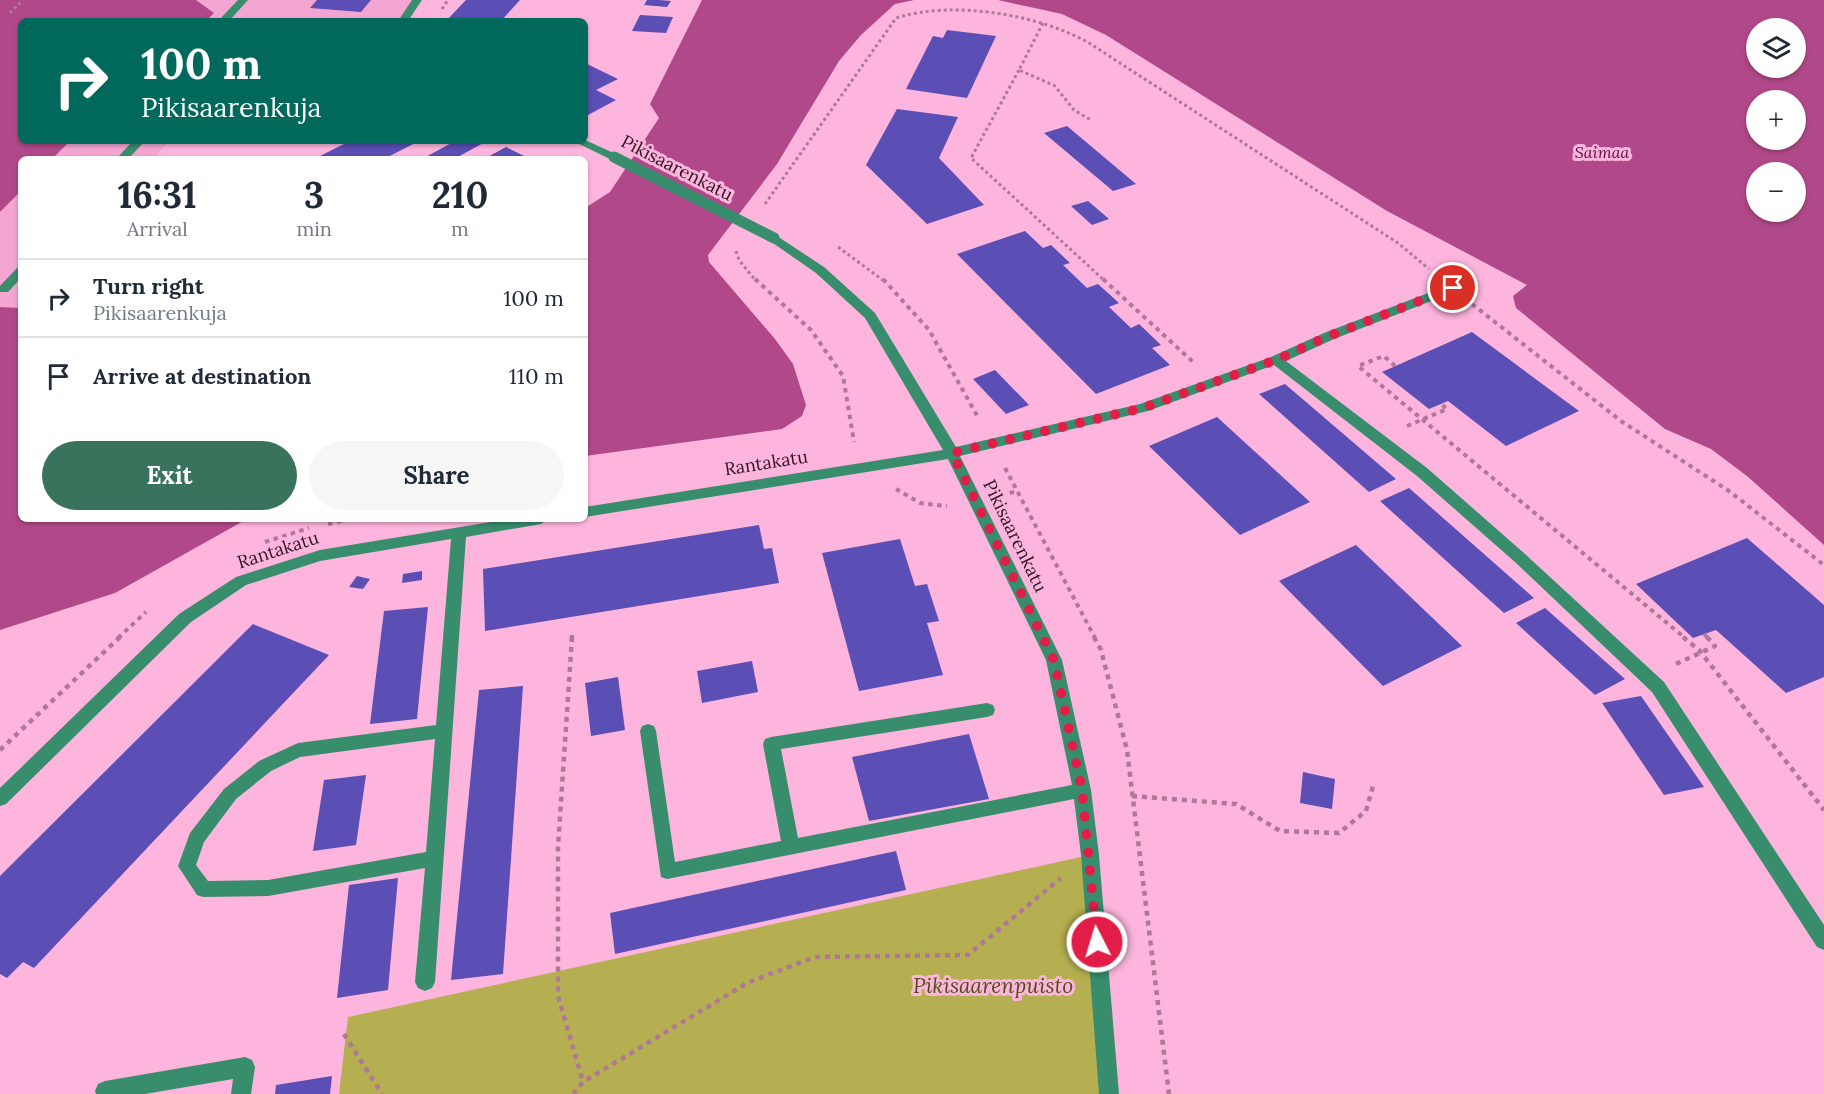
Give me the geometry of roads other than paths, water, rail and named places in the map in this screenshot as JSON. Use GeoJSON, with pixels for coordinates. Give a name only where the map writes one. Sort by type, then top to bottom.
{"type":"FeatureCollection","features":[{"type":"Feature","properties":{"kind":"street"},"geometry":{"type":"LineString","coordinates":[[226,18],[243,0]]}},
{"type":"Feature","properties":{"kind":"street"},"geometry":{"type":"LineString","coordinates":[[405,18],[417,0]]}},
{"type":"Feature","properties":{"kind":"street"},"geometry":{"type":"LineString","coordinates":[[125,156],[136,144]]}},
{"type":"Feature","properties":{"kind":"street","name":"Pikisaarenkatu"},"geometry":{"type":"LineString","coordinates":[[586,144],[774,238],[820,270],[870,316],[952,453],[1054,660],[1082,790],[1090,855],[1109,1094]]}},
{"type":"Feature","properties":{"kind":"street"},"geometry":{"type":"LineString","coordinates":[[4,289],[18,274]]}},
{"type":"Feature","properties":{"kind":"street","name":"Rantakatu"},"geometry":{"type":"LineString","coordinates":[[588,512],[952,453],[1143,408],[1276,360],[1329,336],[1453,288]]}},
{"type":"Feature","properties":{"kind":"street"},"geometry":{"type":"LineString","coordinates":[[1276,360],[1422,472],[1520,558],[1649,679],[1664,697],[1824,941]]}},
{"type":"Feature","properties":{"kind":"street","name":"Rantakatu"},"geometry":{"type":"LineString","coordinates":[[0,799],[185,618],[241,581],[320,556],[522,522]]}},
{"type":"Feature","properties":{"kind":"street"},"geometry":{"type":"LineString","coordinates":[[424,982],[459,532]]}},
{"type":"Feature","properties":{"kind":"street"},"geometry":{"type":"LineString","coordinates":[[791,848],[771,744],[987,710]]}},
{"type":"Feature","properties":{"kind":"street"},"geometry":{"type":"LineString","coordinates":[[434,858],[268,888],[203,889],[187,866],[196,838],[230,794],[265,765],[298,750],[444,731]]}},
{"type":"Feature","properties":{"kind":"street"},"geometry":{"type":"LineString","coordinates":[[648,731],[667,871],[1082,790]]}},
{"type":"Feature","properties":{"kind":"street"},"geometry":{"type":"LineString","coordinates":[[105,1091],[245,1068],[241,1094]]}},
{"type":"Feature","properties":{"kind":"water"},"geometry":{"type":"Polygon","coordinates":[[[0,0],[196,0],[214,13],[209,18],[18,18],[18,144],[67,144],[55,156],[18,156],[18,194],[0,212],[0,0]]]}},
{"type":"Feature","properties":{"kind":"water"},"geometry":{"type":"Polygon","coordinates":[[[702,0],[914,0],[895,4],[861,35],[839,61],[777,164],[708,255],[709,262],[775,339],[793,364],[806,405],[802,416],[782,429],[588,456],[588,206],[610,192],[659,118],[650,104],[702,0]]]}},
{"type":"Feature","properties":{"kind":"water","name":"Saimaa"},"geometry":{"type":"Polygon","coordinates":[[[998,0],[1824,0],[1824,545],[1747,476],[1711,449],[1665,429],[1516,308],[1513,296],[1527,285],[1387,211],[1106,35],[1062,14],[998,0]]]}},
{"type":"Feature","properties":{"kind":"water"},"geometry":{"type":"Polygon","coordinates":[[[0,307],[18,308],[18,522],[242,522],[115,593],[0,630],[0,307]]]}},
{"type":"Feature","properties":{"kind":"park label","name":"Pikisaarenpuisto"},"geometry":{"type":"Point","coordinates":[993,986]}}]}
